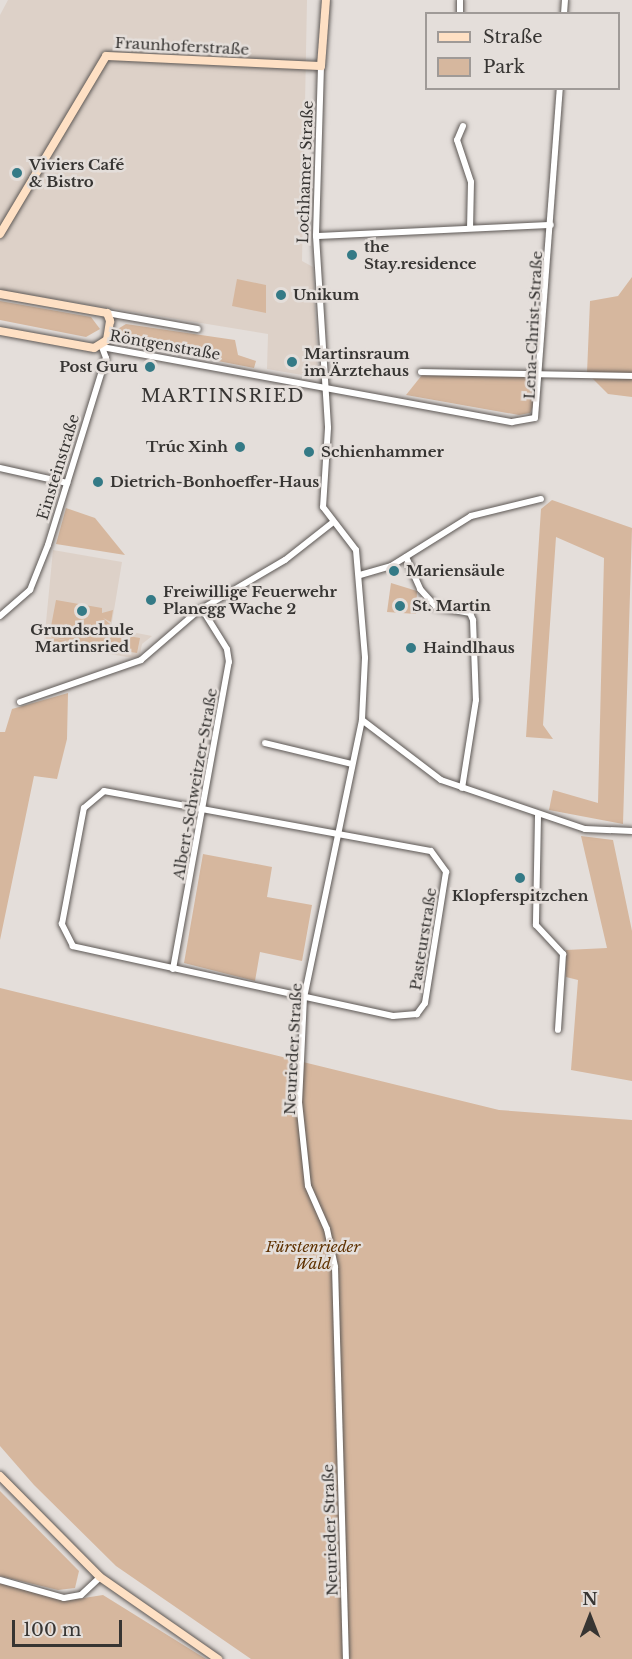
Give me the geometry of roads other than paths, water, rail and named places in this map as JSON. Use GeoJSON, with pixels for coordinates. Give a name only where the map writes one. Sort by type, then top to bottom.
{"type":"FeatureCollection","features":[{"type":"Feature","properties":{"kind":"street","name":"Lochhamer Straße"},"geometry":{"type":"LineString","coordinates":[[326,0],[321,66],[316,236],[328,448],[323,507],[332,523]]}},
{"type":"Feature","properties":{"kind":"street","name":"Fraunhoferstraße"},"geometry":{"type":"LineString","coordinates":[[0,234],[106,56],[321,66]]}},
{"type":"Feature","properties":{"kind":"street","name":"Lena-Christ-Straße"},"geometry":{"type":"LineString","coordinates":[[325,388],[528,423],[539,412],[560,90]]}},
{"type":"Feature","properties":{"kind":"street"},"geometry":{"type":"LineString","coordinates":[[463,126],[457,140],[471,182],[470,228]]}},
{"type":"Feature","properties":{"kind":"street"},"geometry":{"type":"LineString","coordinates":[[316,236],[550,225]]}},
{"type":"Feature","properties":{"kind":"street"},"geometry":{"type":"LineString","coordinates":[[0,294],[198,329]]}},
{"type":"Feature","properties":{"kind":"street","name":"Einsteinstraße"},"geometry":{"type":"LineString","coordinates":[[0,616],[30,590],[67,483],[106,358],[102,346],[110,330],[106,313]]}},
{"type":"Feature","properties":{"kind":"street","name":"Röntgenstraße"},"geometry":{"type":"LineString","coordinates":[[0,331],[102,346],[325,388]]}},
{"type":"Feature","properties":{"kind":"street"},"geometry":{"type":"LineString","coordinates":[[421,372],[632,376]]}},
{"type":"Feature","properties":{"kind":"street"},"geometry":{"type":"LineString","coordinates":[[0,468],[67,483]]}},
{"type":"Feature","properties":{"kind":"street"},"geometry":{"type":"LineString","coordinates":[[360,575],[406,557],[450,525],[541,499]]}},
{"type":"Feature","properties":{"kind":"street"},"geometry":{"type":"LineString","coordinates":[[20,702],[141,660],[202,609],[285,560],[332,523]]}},
{"type":"Feature","properties":{"kind":"street","name":"Neurieder Straße"},"geometry":{"type":"LineString","coordinates":[[332,523],[351,539],[360,575],[365,651],[362,720],[304,997],[299,1102],[304,1162],[335,1267],[346,1659]]}},
{"type":"Feature","properties":{"kind":"street"},"geometry":{"type":"LineString","coordinates":[[406,557],[420,589],[443,612],[470,613],[473,620],[476,700],[462,788]]}},
{"type":"Feature","properties":{"kind":"street","name":"Albert-Schweitzer-Straße"},"geometry":{"type":"LineString","coordinates":[[173,969],[229,662],[227,649],[202,609]]}},
{"type":"Feature","properties":{"kind":"street"},"geometry":{"type":"LineString","coordinates":[[362,720],[422,769],[462,788],[538,816],[585,829],[632,831]]}},
{"type":"Feature","properties":{"kind":"street"},"geometry":{"type":"LineString","coordinates":[[265,743],[352,764]]}},
{"type":"Feature","properties":{"kind":"street","name":"Pasteurstraße"},"geometry":{"type":"LineString","coordinates":[[104,791],[202,808],[431,851],[441,860],[446,872],[425,1003],[407,1017],[83,950],[68,942],[62,924],[89,799],[104,791]]}},
{"type":"Feature","properties":{"kind":"street"},"geometry":{"type":"LineString","coordinates":[[538,816],[536,925],[563,954],[558,1030]]}},
{"type":"Feature","properties":{"kind":"street"},"geometry":{"type":"LineString","coordinates":[[0,1476],[100,1577],[218,1659]]}},
{"type":"Feature","properties":{"kind":"street"},"geometry":{"type":"LineString","coordinates":[[0,1580],[64,1598],[81,1595],[100,1577]]}},
{"type":"Feature","properties":{"kind":"place","name":"Viviers Café & Bistro"},"geometry":{"type":"Point","coordinates":[17,173]}},
{"type":"Feature","properties":{"kind":"place","name":"the Stay.residence"},"geometry":{"type":"Point","coordinates":[352,255]}},
{"type":"Feature","properties":{"kind":"place","name":"Unikum"},"geometry":{"type":"Point","coordinates":[281,295]}},
{"type":"Feature","properties":{"kind":"place","name":"Martinsraum im Ärztehaus"},"geometry":{"type":"Point","coordinates":[292,362]}},
{"type":"Feature","properties":{"kind":"place","name":"Post Guru"},"geometry":{"type":"Point","coordinates":[150,367]}},
{"type":"Feature","properties":{"kind":"place","name":"Trúc Xinh"},"geometry":{"type":"Point","coordinates":[240,447]}},
{"type":"Feature","properties":{"kind":"place","name":"Schienhammer"},"geometry":{"type":"Point","coordinates":[309,452]}},
{"type":"Feature","properties":{"kind":"place","name":"Dietrich-Bonhoeffer-Haus"},"geometry":{"type":"Point","coordinates":[98,482]}},
{"type":"Feature","properties":{"kind":"place","name":"Mariensäule"},"geometry":{"type":"Point","coordinates":[394,571]}},
{"type":"Feature","properties":{"kind":"place","name":"Freiwillige Feuerwehr Planegg Wache 2"},"geometry":{"type":"Point","coordinates":[151,600]}},
{"type":"Feature","properties":{"kind":"place","name":"St. Martin"},"geometry":{"type":"Point","coordinates":[400,606]}},
{"type":"Feature","properties":{"kind":"place","name":"Grundschule Martinsried"},"geometry":{"type":"Point","coordinates":[82,611]}},
{"type":"Feature","properties":{"kind":"place","name":"Haindlhaus"},"geometry":{"type":"Point","coordinates":[411,648]}},
{"type":"Feature","properties":{"kind":"place","name":"Klopferspitzchen"},"geometry":{"type":"Point","coordinates":[520,878]}},
{"type":"Feature","properties":{"kind":"district","name":"MARTINSRIED"},"geometry":{"type":"Point","coordinates":[223,396]}},
{"type":"Feature","properties":{"kind":"park label","name":"Fürstenrieder Wald"},"geometry":{"type":"Point","coordinates":[313,1254]}}]}
